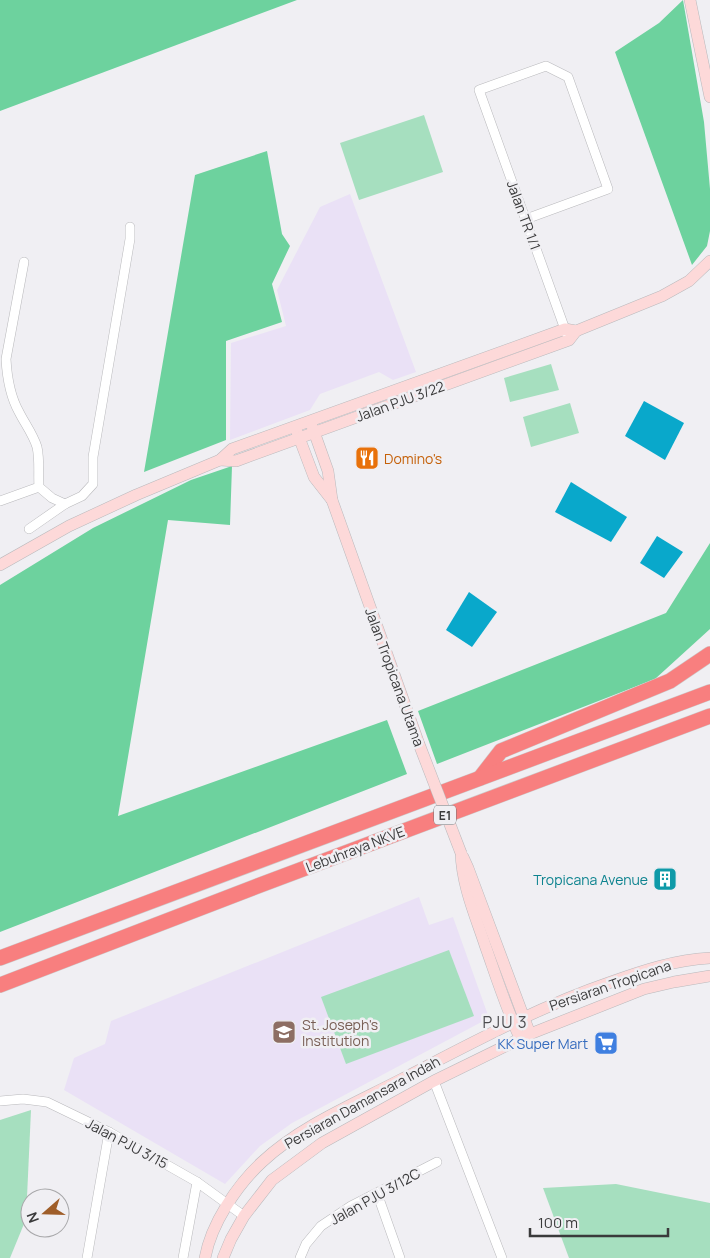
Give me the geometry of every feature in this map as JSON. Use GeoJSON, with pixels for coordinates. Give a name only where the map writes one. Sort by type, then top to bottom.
{"type":"FeatureCollection","features":[{"type":"Feature","properties":{"kind":"highway"},"geometry":{"type":"LineString","coordinates":[[480,778],[501,751],[670,681],[710,654]]}},
{"type":"Feature","properties":{"kind":"highway","name":"Lebuhraya NKVE"},"geometry":{"type":"LineString","coordinates":[[0,958],[710,692]]}},
{"type":"Feature","properties":{"kind":"highway","name":"Lebuhraya NKVE"},"geometry":{"type":"LineString","coordinates":[[0,985],[710,716]]}},
{"type":"Feature","properties":{"kind":"street"},"geometry":{"type":"LineString","coordinates":[[690,0],[710,97]]}},
{"type":"Feature","properties":{"kind":"street","name":"Jalan TR 1/1"},"geometry":{"type":"LineString","coordinates":[[526,219],[608,189],[568,77],[546,66],[479,90],[526,219],[570,333]]}},
{"type":"Feature","properties":{"kind":"street"},"geometry":{"type":"LineString","coordinates":[[29,529],[64,504],[82,496],[93,484],[93,457],[130,239],[130,227]]}},
{"type":"Feature","properties":{"kind":"street","name":"Jalan PJU 3/22"},"geometry":{"type":"LineString","coordinates":[[220,460],[236,461],[300,439],[662,296],[689,281],[710,261]]}},
{"type":"Feature","properties":{"kind":"street"},"geometry":{"type":"LineString","coordinates":[[24,262],[6,359],[6,373],[11,395],[37,447],[39,487],[52,498],[64,504]]}},
{"type":"Feature","properties":{"kind":"street","name":"Jalan PJU 3/22"},"geometry":{"type":"LineString","coordinates":[[1,562],[68,526],[220,460],[232,449],[310,420],[570,333]]}},
{"type":"Feature","properties":{"kind":"street","name":"Jalan Tropicana Utama"},"geometry":{"type":"LineString","coordinates":[[310,420],[328,471],[332,500],[420,744],[468,868],[512,990],[518,1020]]}},
{"type":"Feature","properties":{"kind":"street","name":"Jalan Tropicana Utama"},"geometry":{"type":"LineString","coordinates":[[295,426],[314,478],[332,500]]}},
{"type":"Feature","properties":{"kind":"street"},"geometry":{"type":"LineString","coordinates":[[0,501],[39,487]]}},
{"type":"Feature","properties":{"kind":"street","name":"Jalan Tropicana Utama"},"geometry":{"type":"LineString","coordinates":[[461,853],[461,871],[464,880],[518,1020]]}},
{"type":"Feature","properties":{"kind":"street","name":"Persiaran Tropicana"},"geometry":{"type":"LineString","coordinates":[[518,1020],[550,1005],[655,967],[710,958]]}},
{"type":"Feature","properties":{"kind":"street","name":"Persiaran Tropicana"},"geometry":{"type":"LineString","coordinates":[[525,1036],[644,989],[710,976]]}},
{"type":"Feature","properties":{"kind":"street"},"geometry":{"type":"LineString","coordinates":[[512,990],[520,1003],[529,1006],[550,1005]]}},
{"type":"Feature","properties":{"kind":"street"},"geometry":{"type":"LineString","coordinates":[[518,1020],[525,1036]]}},
{"type":"Feature","properties":{"kind":"street","name":"Persiaran Damansara Indah"},"geometry":{"type":"LineString","coordinates":[[205,1258],[215,1225],[227,1203],[260,1163],[300,1133],[518,1020]]}},
{"type":"Feature","properties":{"kind":"street","name":"Persiaran Damansara Indah"},"geometry":{"type":"LineString","coordinates":[[223,1258],[244,1216],[272,1180],[322,1143],[434,1081],[525,1036]]}},
{"type":"Feature","properties":{"kind":"street"},"geometry":{"type":"LineString","coordinates":[[434,1081],[502,1258]]}},
{"type":"Feature","properties":{"kind":"street","name":"Jalan PJU 3/15"},"geometry":{"type":"LineString","coordinates":[[0,1102],[23,1099],[47,1102],[109,1132],[198,1182],[244,1216]]}},
{"type":"Feature","properties":{"kind":"street"},"geometry":{"type":"LineString","coordinates":[[86,1258],[109,1132]]}},
{"type":"Feature","properties":{"kind":"street","name":"Jalan PJU 3/12C"},"geometry":{"type":"LineString","coordinates":[[300,1258],[306,1244],[321,1226],[351,1206],[437,1162]]}},
{"type":"Feature","properties":{"kind":"street"},"geometry":{"type":"LineString","coordinates":[[183,1258],[198,1182]]}},
{"type":"Feature","properties":{"kind":"street"},"geometry":{"type":"LineString","coordinates":[[377,1193],[400,1258]]}},
{"type":"Feature","properties":{"kind":"shaded area"},"geometry":{"type":"Polygon","coordinates":[[[350,194],[416,372],[393,380],[379,372],[320,394],[310,410],[230,440],[231,343],[286,326],[277,290],[320,207],[350,194]]]}},
{"type":"Feature","properties":{"kind":"shaded area","name":"St. Joseph's Institution"},"geometry":{"type":"Polygon","coordinates":[[[419,897],[429,925],[453,917],[489,1018],[292,1123],[260,1146],[225,1184],[64,1090],[74,1058],[105,1044],[111,1021],[419,897]]]}},
{"type":"Feature","properties":{"kind":"green space"},"geometry":{"type":"Polygon","coordinates":[[[0,0],[297,0],[0,111],[0,0]]]}},
{"type":"Feature","properties":{"kind":"green space"},"geometry":{"type":"Polygon","coordinates":[[[683,0],[704,122],[710,189],[710,231],[707,246],[692,265],[615,52],[659,23],[683,0]]]}},
{"type":"Feature","properties":{"kind":"green space"},"geometry":{"type":"Polygon","coordinates":[[[424,115],[443,172],[359,200],[340,143],[424,115]]]}},
{"type":"Feature","properties":{"kind":"green space"},"geometry":{"type":"Polygon","coordinates":[[[267,151],[282,234],[290,246],[272,284],[282,322],[226,341],[226,440],[144,472],[195,175],[267,151]]]}},
{"type":"Feature","properties":{"kind":"green space"},"geometry":{"type":"Polygon","coordinates":[[[551,364],[559,390],[510,402],[504,378],[551,364]]]}},
{"type":"Feature","properties":{"kind":"green space"},"geometry":{"type":"Polygon","coordinates":[[[570,403],[579,433],[531,447],[523,417],[570,403]]]}},
{"type":"Feature","properties":{"kind":"green space"},"geometry":{"type":"Polygon","coordinates":[[[232,466],[230,525],[168,520],[118,816],[387,720],[407,774],[0,932],[0,585],[93,528],[191,480],[232,466]]]}},
{"type":"Feature","properties":{"kind":"green space"},"geometry":{"type":"Polygon","coordinates":[[[710,543],[710,629],[655,679],[437,764],[418,711],[666,613],[710,543]]]}},
{"type":"Feature","properties":{"kind":"green space"},"geometry":{"type":"Polygon","coordinates":[[[449,950],[474,1016],[346,1064],[321,997],[449,950]]]}},
{"type":"Feature","properties":{"kind":"green space"},"geometry":{"type":"Polygon","coordinates":[[[31,1110],[27,1188],[20,1188],[20,1234],[10,1258],[0,1258],[0,1120],[31,1110]]]}},
{"type":"Feature","properties":{"kind":"green space"},"geometry":{"type":"Polygon","coordinates":[[[616,1184],[710,1203],[710,1258],[569,1258],[543,1188],[616,1184]]]}},
{"type":"Feature","properties":{"kind":"water"},"geometry":{"type":"Polygon","coordinates":[[[644,401],[684,423],[665,460],[625,436],[644,401]]]}},
{"type":"Feature","properties":{"kind":"water"},"geometry":{"type":"Polygon","coordinates":[[[571,482],[627,517],[611,542],[555,512],[571,482]]]}},
{"type":"Feature","properties":{"kind":"water"},"geometry":{"type":"Polygon","coordinates":[[[657,536],[683,552],[664,578],[640,563],[657,536]]]}},
{"type":"Feature","properties":{"kind":"water"},"geometry":{"type":"Polygon","coordinates":[[[469,592],[497,612],[472,647],[446,630],[469,592]]]}},
{"type":"Feature","properties":{"kind":"place","name":"Domino's"},"geometry":{"type":"Point","coordinates":[367,458]}},
{"type":"Feature","properties":{"kind":"place","name":"Tropicana Avenue"},"geometry":{"type":"Point","coordinates":[665,879]}},
{"type":"Feature","properties":{"kind":"place","name":"St. Joseph's Institution"},"geometry":{"type":"Point","coordinates":[284,1032]}},
{"type":"Feature","properties":{"kind":"place","name":"KK Super Mart"},"geometry":{"type":"Point","coordinates":[606,1043]}},
{"type":"Feature","properties":{"kind":"district","name":"PJU 3"},"geometry":{"type":"Point","coordinates":[505,1022]}}]}
